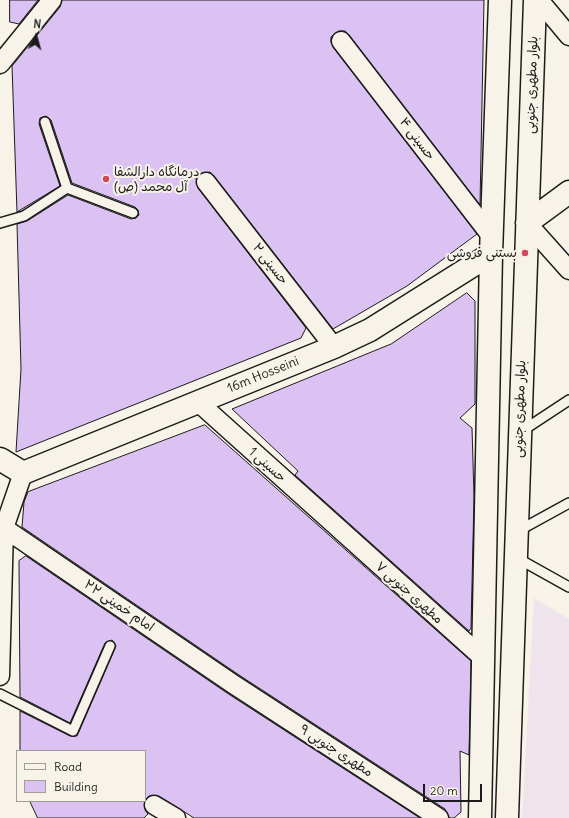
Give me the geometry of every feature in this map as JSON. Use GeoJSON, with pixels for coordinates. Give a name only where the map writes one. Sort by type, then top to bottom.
{"type":"FeatureCollection","features":[{"type":"Feature","properties":{"kind":"street"},"geometry":{"type":"LineString","coordinates":[[0,64],[52,0]]}},
{"type":"Feature","properties":{"kind":"street"},"geometry":{"type":"LineString","coordinates":[[480,818],[492,246],[500,0]]}},
{"type":"Feature","properties":{"kind":"street","name":"بلوار مطهری جنوبی"},"geometry":{"type":"LineString","coordinates":[[507,818],[535,0]]}},
{"type":"Feature","properties":{"kind":"street"},"geometry":{"type":"LineString","coordinates":[[539,0],[569,36]]}},
{"type":"Feature","properties":{"kind":"street","name":"حسینی ۴"},"geometry":{"type":"LineString","coordinates":[[342,41],[492,246]]}},
{"type":"Feature","properties":{"kind":"street","name":"حسینی ۲"},"geometry":{"type":"LineString","coordinates":[[206,182],[334,347]]}},
{"type":"Feature","properties":{"kind":"street"},"geometry":{"type":"LineString","coordinates":[[569,192],[527,224],[569,270]]}},
{"type":"Feature","properties":{"kind":"street","name":"16m Hosseini"},"geometry":{"type":"LineString","coordinates":[[23,473],[334,347],[370,330],[492,246]]}},
{"type":"Feature","properties":{"kind":"street","name":"حسینی 1"},"geometry":{"type":"LineString","coordinates":[[198,402],[336,527]]}},
{"type":"Feature","properties":{"kind":"street"},"geometry":{"type":"LineString","coordinates":[[0,459],[23,473],[4,528],[0,676]]}},
{"type":"Feature","properties":{"kind":"street","name":"مطهری جنوبی ۷"},"geometry":{"type":"LineString","coordinates":[[336,527],[483,658]]}},
{"type":"Feature","properties":{"kind":"street","name":"امام خمینی ۲۲"},"geometry":{"type":"LineString","coordinates":[[4,528],[233,684]]}},
{"type":"Feature","properties":{"kind":"street","name":"مطهری جنوبی ۹"},"geometry":{"type":"LineString","coordinates":[[233,684],[439,818]]}},
{"type":"Feature","properties":{"kind":"street"},"geometry":{"type":"LineString","coordinates":[[154,805],[176,818]]}},
{"type":"Feature","properties":{"kind":"lane"},"geometry":{"type":"LineString","coordinates":[[45,122],[67,188]]}},
{"type":"Feature","properties":{"kind":"lane"},"geometry":{"type":"LineString","coordinates":[[67,188],[133,213]]}},
{"type":"Feature","properties":{"kind":"lane"},"geometry":{"type":"LineString","coordinates":[[0,223],[24,216],[67,188]]}},
{"type":"Feature","properties":{"kind":"lane"},"geometry":{"type":"LineString","coordinates":[[520,433],[569,400]]}},
{"type":"Feature","properties":{"kind":"lane"},"geometry":{"type":"LineString","coordinates":[[516,532],[569,503]]}},
{"type":"Feature","properties":{"kind":"lane"},"geometry":{"type":"LineString","coordinates":[[515,557],[569,587]]}},
{"type":"Feature","properties":{"kind":"lane"},"geometry":{"type":"LineString","coordinates":[[0,694],[74,731],[110,646]]}},
{"type":"Feature","properties":{"kind":"shaded area"},"geometry":{"type":"Polygon","coordinates":[[[534,598],[569,619],[569,818],[522,818],[534,598]]]}},
{"type":"Feature","properties":{"kind":"building"},"geometry":{"type":"Polygon","coordinates":[[[10,0],[38,0],[19,24],[10,22],[10,0]]]}},
{"type":"Feature","properties":{"kind":"building"},"geometry":{"type":"Polygon","coordinates":[[[62,0],[484,0],[480,205],[349,35],[345,31],[339,31],[331,37],[333,47],[477,234],[407,286],[333,329],[214,176],[210,172],[200,174],[196,178],[198,188],[306,328],[301,338],[16,452],[21,369],[17,224],[27,221],[68,195],[131,219],[136,218],[139,215],[138,210],[135,207],[72,183],[51,120],[46,116],[40,118],[39,124],[60,186],[17,212],[12,66],[60,7],[62,0]]]}},
{"type":"Feature","properties":{"kind":"building"},"geometry":{"type":"Polygon","coordinates":[[[467,293],[475,301],[475,404],[460,418],[472,428],[474,497],[471,628],[469,631],[295,475],[298,471],[232,409],[391,344],[467,293]]]}},
{"type":"Feature","properties":{"kind":"building"},"geometry":{"type":"Polygon","coordinates":[[[205,425],[471,661],[469,755],[460,751],[461,812],[454,818],[449,818],[445,809],[239,675],[22,527],[24,502],[28,492],[205,425]]]}},
{"type":"Feature","properties":{"kind":"building"},"geometry":{"type":"Polygon","coordinates":[[[26,556],[227,693],[420,818],[194,818],[159,796],[149,796],[146,799],[146,750],[20,750],[20,711],[70,736],[77,736],[116,646],[112,640],[105,643],[70,723],[20,697],[19,561],[26,556]]]}},
{"type":"Feature","properties":{"kind":"building"},"geometry":{"type":"Polygon","coordinates":[[[30,802],[145,802],[145,810],[148,814],[144,818],[38,818],[30,802]]]}},
{"type":"Feature","properties":{"kind":"place","name":"درمانگاه دارالشفا آل محمد (ص)"},"geometry":{"type":"Point","coordinates":[106,179]}},
{"type":"Feature","properties":{"kind":"place","name":"بستنی فروشی"},"geometry":{"type":"Point","coordinates":[525,253]}}]}
